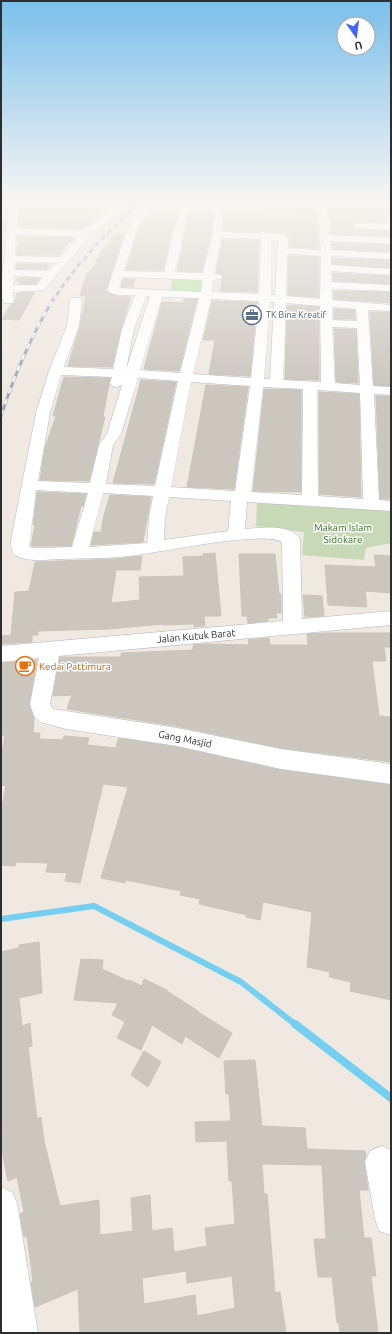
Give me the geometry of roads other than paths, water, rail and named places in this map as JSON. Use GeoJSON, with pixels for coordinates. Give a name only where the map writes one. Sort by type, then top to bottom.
{"type":"FeatureCollection","features":[{"type":"Feature","properties":{"kind":"street"},"geometry":{"type":"LineString","coordinates":[[9,261],[9,303]]}},
{"type":"Feature","properties":{"kind":"street"},"geometry":{"type":"LineString","coordinates":[[8,289],[40,288],[63,261]]}},
{"type":"Feature","properties":{"kind":"street"},"geometry":{"type":"LineString","coordinates":[[122,261],[114,285],[113,290],[115,291],[265,298],[391,308]]}},
{"type":"Feature","properties":{"kind":"street"},"geometry":{"type":"LineString","coordinates":[[169,276],[172,261]]}},
{"type":"Feature","properties":{"kind":"street"},"geometry":{"type":"LineString","coordinates":[[162,546],[168,524],[168,492],[179,431],[189,378],[210,295],[215,261]]}},
{"type":"Feature","properties":{"kind":"street"},"geometry":{"type":"LineString","coordinates":[[242,534],[243,495],[262,334],[266,261]]}},
{"type":"Feature","properties":{"kind":"street"},"geometry":{"type":"LineString","coordinates":[[276,384],[281,261]]}},
{"type":"Feature","properties":{"kind":"street"},"geometry":{"type":"LineString","coordinates":[[326,261],[328,388]]}},
{"type":"Feature","properties":{"kind":"street"},"geometry":{"type":"LineString","coordinates":[[326,268],[391,272]]}},
{"type":"Feature","properties":{"kind":"street"},"geometry":{"type":"LineString","coordinates":[[266,270],[281,271]]}},
{"type":"Feature","properties":{"kind":"street"},"geometry":{"type":"LineString","coordinates":[[9,273],[52,274]]}},
{"type":"Feature","properties":{"kind":"street"},"geometry":{"type":"LineString","coordinates":[[118,274],[212,277]]}},
{"type":"Feature","properties":{"kind":"street"},"geometry":{"type":"LineString","coordinates":[[326,285],[391,288]]}},
{"type":"Feature","properties":{"kind":"street"},"geometry":{"type":"LineString","coordinates":[[127,374],[128,329],[142,292]]}},
{"type":"Feature","properties":{"kind":"street"},"geometry":{"type":"LineString","coordinates":[[79,552],[97,488],[106,445],[114,434],[127,374],[146,329],[157,293]]}},
{"type":"Feature","properties":{"kind":"street"},"geometry":{"type":"LineString","coordinates":[[76,300],[73,326],[42,413],[20,540],[20,550],[36,554],[125,551],[242,534],[267,533],[275,539],[278,544],[288,627]]}},
{"type":"Feature","properties":{"kind":"street"},"geometry":{"type":"LineString","coordinates":[[362,306],[371,504]]}},
{"type":"Feature","properties":{"kind":"street"},"geometry":{"type":"LineString","coordinates":[[326,323],[364,325]]}},
{"type":"Feature","properties":{"kind":"street"},"geometry":{"type":"LineString","coordinates":[[128,329],[146,329]]}},
{"type":"Feature","properties":{"kind":"street"},"geometry":{"type":"LineString","coordinates":[[262,334],[278,335]]}},
{"type":"Feature","properties":{"kind":"street"},"geometry":{"type":"LineString","coordinates":[[56,371],[127,374],[391,391]]}},
{"type":"Feature","properties":{"kind":"street"},"geometry":{"type":"LineString","coordinates":[[310,386],[310,500]]}},
{"type":"Feature","properties":{"kind":"street"},"geometry":{"type":"LineString","coordinates":[[29,485],[243,495],[391,506]]}},
{"type":"Feature","properties":{"kind":"street","name":"Jalan Kutuk Barat"},"geometry":{"type":"LineString","coordinates":[[1,654],[391,618]]}},
{"type":"Feature","properties":{"kind":"street","name":"Gang Masjid"},"geometry":{"type":"LineString","coordinates":[[50,650],[40,704],[41,710],[47,716],[177,737],[281,759],[391,774]]}},
{"type":"Feature","properties":{"kind":"street"},"geometry":{"type":"LineString","coordinates":[[381,1162],[391,1219]]}},
{"type":"Feature","properties":{"kind":"street"},"geometry":{"type":"LineString","coordinates":[[1,1203],[20,1333]]}},
{"type":"Feature","properties":{"kind":"waterway"},"geometry":{"type":"LineString","coordinates":[[1,919],[94,906],[241,982],[296,1025]]}},
{"type":"Feature","properties":{"kind":"waterway"},"geometry":{"type":"LineString","coordinates":[[295,1024],[391,1098]]}},
{"type":"Feature","properties":{"kind":"railway"},"geometry":{"type":"LineString","coordinates":[[54,299],[82,261]]}},
{"type":"Feature","properties":{"kind":"railway"},"geometry":{"type":"LineString","coordinates":[[1,416],[24,355],[54,298]]}},
{"type":"Feature","properties":{"kind":"place","name":"TK Bina Kreatif"},"geometry":{"type":"Point","coordinates":[252,315]}},
{"type":"Feature","properties":{"kind":"place","name":"Kedai Pattimura"},"geometry":{"type":"Point","coordinates":[25,666]}},
{"type":"Feature","properties":{"kind":"park label","name":"Makam Islam Sidokare"},"geometry":{"type":"Point","coordinates":[343,532]}}]}
